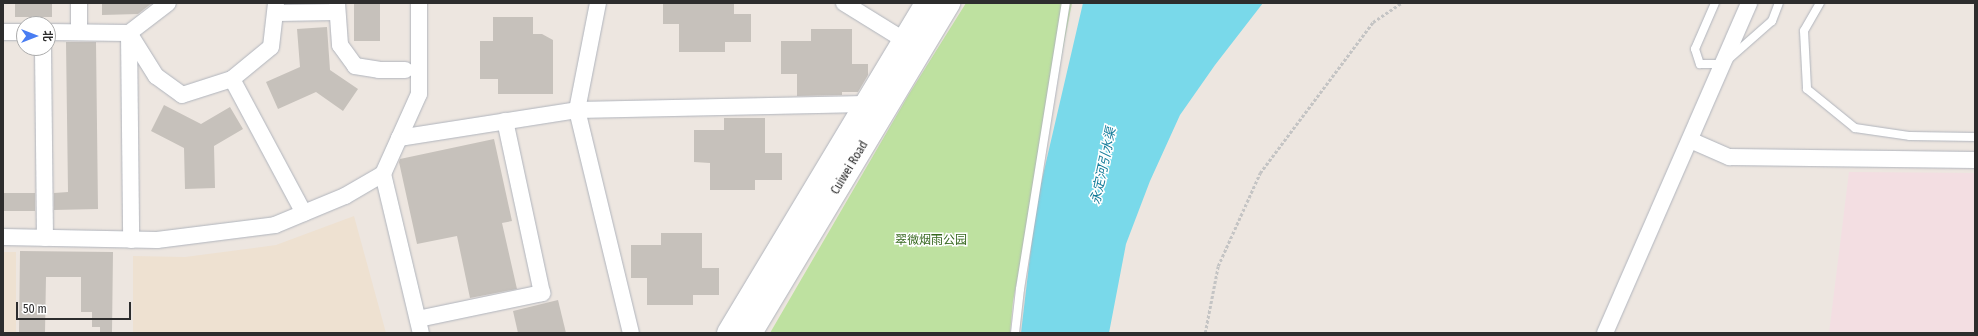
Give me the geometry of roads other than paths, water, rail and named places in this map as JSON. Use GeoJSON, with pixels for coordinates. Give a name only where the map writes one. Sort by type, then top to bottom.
{"type":"FeatureCollection","features":[{"type":"Feature","properties":{"kind":"main road","name":"Cuiwei Road"},"geometry":{"type":"LineString","coordinates":[[728,333],[926,3]]}},
{"type":"Feature","properties":{"kind":"main road","name":"Cuiwei Road"},"geometry":{"type":"LineString","coordinates":[[751,333],[949,3]]}},
{"type":"Feature","properties":{"kind":"street"},"geometry":{"type":"LineString","coordinates":[[79,3],[79,32]]}},
{"type":"Feature","properties":{"kind":"street"},"geometry":{"type":"LineString","coordinates":[[56,32],[129,33],[168,3]]}},
{"type":"Feature","properties":{"kind":"street"},"geometry":{"type":"LineString","coordinates":[[3,237],[157,240],[276,225],[345,196],[382,174],[419,94],[419,3]]}},
{"type":"Feature","properties":{"kind":"street"},"geometry":{"type":"LineString","coordinates":[[598,3],[577,110],[632,333]]}},
{"type":"Feature","properties":{"kind":"street"},"geometry":{"type":"LineString","coordinates":[[844,3],[904,40]]}},
{"type":"Feature","properties":{"kind":"street"},"geometry":{"type":"LineString","coordinates":[[1605,333],[1749,3]]}},
{"type":"Feature","properties":{"kind":"street"},"geometry":{"type":"LineString","coordinates":[[129,33],[156,76],[182,95],[232,79],[271,47],[276,8],[337,7],[340,45],[355,66],[379,70],[405,70]]}},
{"type":"Feature","properties":{"kind":"street"},"geometry":{"type":"LineString","coordinates":[[3,32],[16,32]]}},
{"type":"Feature","properties":{"kind":"street"},"geometry":{"type":"LineString","coordinates":[[129,33],[130,240]]}},
{"type":"Feature","properties":{"kind":"street"},"geometry":{"type":"LineString","coordinates":[[43,56],[45,238]]}},
{"type":"Feature","properties":{"kind":"street"},"geometry":{"type":"LineString","coordinates":[[232,79],[304,213]]}},
{"type":"Feature","properties":{"kind":"street"},"geometry":{"type":"LineString","coordinates":[[399,138],[577,110],[866,104]]}},
{"type":"Feature","properties":{"kind":"street"},"geometry":{"type":"LineString","coordinates":[[382,174],[420,326],[542,293],[505,121]]}},
{"type":"Feature","properties":{"kind":"street"},"geometry":{"type":"LineString","coordinates":[[1690,140],[1729,157],[1975,160]]}},
{"type":"Feature","properties":{"kind":"lane"},"geometry":{"type":"LineString","coordinates":[[1015,333],[1022,273],[1066,3]]}},
{"type":"Feature","properties":{"kind":"lane"},"geometry":{"type":"LineString","coordinates":[[1715,3],[1695,49],[1700,64],[1723,64],[1772,21],[1779,3]]}},
{"type":"Feature","properties":{"kind":"lane"},"geometry":{"type":"LineString","coordinates":[[1820,3],[1804,31],[1807,89],[1856,128],[1910,136],[1975,137]]}},
{"type":"Feature","properties":{"kind":"water","name":"永定河引水渠"},"geometry":{"type":"Polygon","coordinates":[[[1083,3],[1263,3],[1215,65],[1180,115],[1150,181],[1126,244],[1109,333],[1021,333],[1036,205],[1083,3]]]}},
{"type":"Feature","properties":{"kind":"park label","name":"翠微烟雨公园"},"geometry":{"type":"Point","coordinates":[931,241]}}]}
